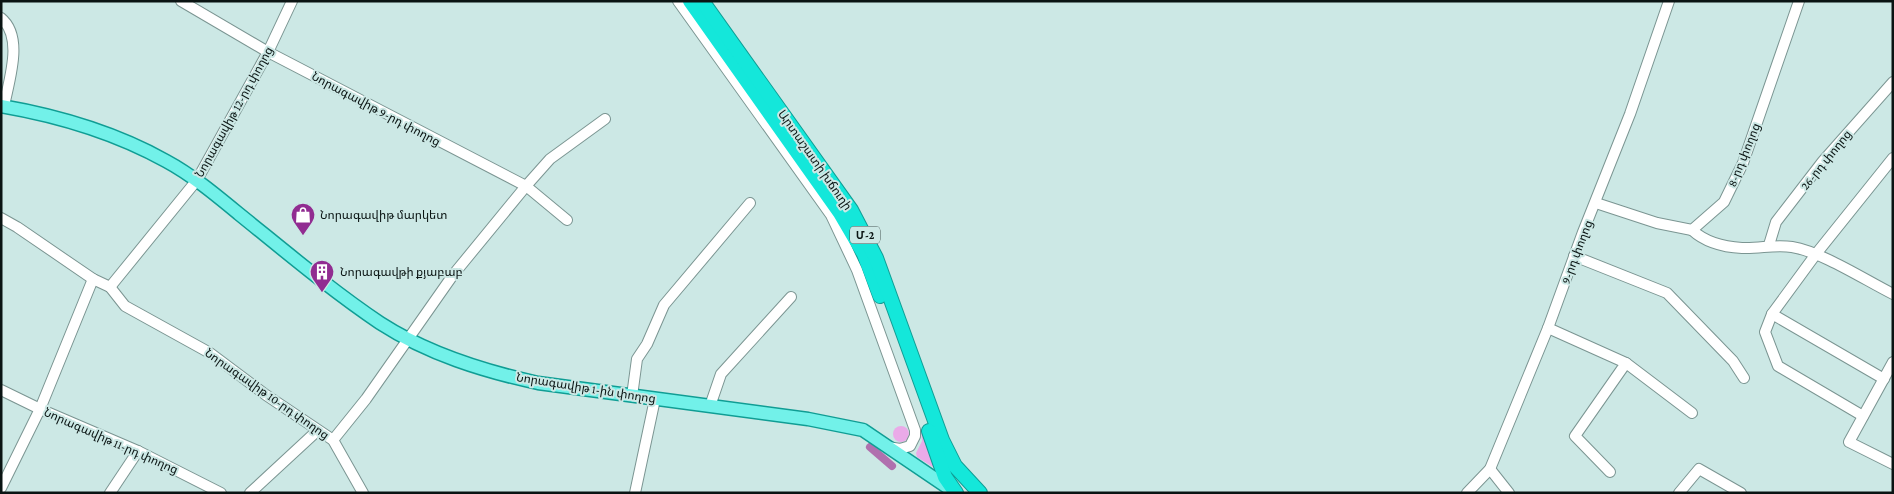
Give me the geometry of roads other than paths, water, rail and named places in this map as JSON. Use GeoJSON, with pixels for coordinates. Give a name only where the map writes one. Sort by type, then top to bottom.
{"type":"FeatureCollection","features":[{"type":"Feature","properties":{"kind":"highway","name":"Արտաշատի խճուղի"},"geometry":{"type":"LineString","coordinates":[[690,1],[816,177],[864,254],[942,468],[956,493]]}},
{"type":"Feature","properties":{"kind":"highway","name":"Արտաշատի խճուղի"},"geometry":{"type":"LineString","coordinates":[[702,1],[846,202],[866,235],[942,440],[955,466],[980,493]]}},
{"type":"Feature","properties":{"kind":"main road","name":"Նորագավիթ 1-ին փողոց"},"geometry":{"type":"LineString","coordinates":[[3,106],[38,112],[99,130],[165,160],[197,180],[381,324],[444,356],[538,384],[808,419],[863,430],[956,493]]}},
{"type":"Feature","properties":{"kind":"street","name":"Նորագավիթ 9-րդ փողոց"},"geometry":{"type":"LineString","coordinates":[[182,1],[268,52],[526,186],[567,220]]}},
{"type":"Feature","properties":{"kind":"street","name":"Նորագավիթ 12-րդ փողոց"},"geometry":{"type":"LineString","coordinates":[[110,287],[197,180],[268,52],[292,1]]}},
{"type":"Feature","properties":{"kind":"street","name":"Արտաշատի խճուղի"},"geometry":{"type":"LineString","coordinates":[[678,1],[789,154],[831,215],[845,242],[915,430],[913,442],[910,446],[900,449],[888,447]]}},
{"type":"Feature","properties":{"kind":"street","name":"9-րդ փողոց"},"geometry":{"type":"LineString","coordinates":[[1467,493],[1490,469],[1548,328],[1630,114],[1670,1]]}},
{"type":"Feature","properties":{"kind":"street","name":"8-րդ փողոց"},"geometry":{"type":"LineString","coordinates":[[1692,230],[1724,202],[1743,163],[1799,1]]}},
{"type":"Feature","properties":{"kind":"street"},"geometry":{"type":"LineString","coordinates":[[1,18],[9,24],[13,37],[13,54],[3,106]]}},
{"type":"Feature","properties":{"kind":"street","name":"26-րդ փողոց"},"geometry":{"type":"LineString","coordinates":[[1769,245],[1776,222],[1823,161],[1893,82]]}},
{"type":"Feature","properties":{"kind":"street","name":"Նորագավիթ 10-րդ փողոց"},"geometry":{"type":"LineString","coordinates":[[333,440],[366,400],[453,275],[526,186],[550,159],[605,119]]}},
{"type":"Feature","properties":{"kind":"street"},"geometry":{"type":"LineString","coordinates":[[1863,416],[1778,366],[1765,332],[1772,314],[1816,254],[1893,158]]}},
{"type":"Feature","properties":{"kind":"street"},"geometry":{"type":"LineString","coordinates":[[632,396],[637,359],[647,344],[664,305],[750,203]]}},
{"type":"Feature","properties":{"kind":"street"},"geometry":{"type":"LineString","coordinates":[[1596,203],[1657,223],[1692,230],[1700,238],[1712,242],[1742,248],[1769,245],[1792,247],[1816,254],[1893,294]]}},
{"type":"Feature","properties":{"kind":"street","name":"Նորագավիթ 10-րդ փողոց"},"geometry":{"type":"LineString","coordinates":[[1,218],[17,227],[92,280],[110,287],[125,306],[210,353],[317,431],[333,440],[363,493]]}},
{"type":"Feature","properties":{"kind":"street"},"geometry":{"type":"LineString","coordinates":[[1574,256],[1667,293],[1733,361],[1744,378]]}},
{"type":"Feature","properties":{"kind":"street"},"geometry":{"type":"LineString","coordinates":[[1,488],[40,409],[92,280]]}},
{"type":"Feature","properties":{"kind":"street"},"geometry":{"type":"LineString","coordinates":[[710,406],[721,374],[791,297]]}},
{"type":"Feature","properties":{"kind":"street"},"geometry":{"type":"LineString","coordinates":[[1772,314],[1884,379]]}},
{"type":"Feature","properties":{"kind":"street"},"geometry":{"type":"LineString","coordinates":[[1548,328],[1626,363],[1692,413]]}},
{"type":"Feature","properties":{"kind":"street"},"geometry":{"type":"LineString","coordinates":[[1893,362],[1849,442],[1893,464]]}},
{"type":"Feature","properties":{"kind":"street"},"geometry":{"type":"LineString","coordinates":[[1610,472],[1575,436],[1626,363]]}},
{"type":"Feature","properties":{"kind":"street","name":"Նորագավիթ 11-րդ փողոց"},"geometry":{"type":"LineString","coordinates":[[1,390],[138,451],[221,493]]}},
{"type":"Feature","properties":{"kind":"street"},"geometry":{"type":"LineString","coordinates":[[635,493],[655,399]]}},
{"type":"Feature","properties":{"kind":"street"},"geometry":{"type":"LineString","coordinates":[[250,493],[317,431]]}},
{"type":"Feature","properties":{"kind":"street"},"geometry":{"type":"LineString","coordinates":[[110,493],[138,451]]}},
{"type":"Feature","properties":{"kind":"street"},"geometry":{"type":"LineString","coordinates":[[1490,469],[1509,493]]}},
{"type":"Feature","properties":{"kind":"street"},"geometry":{"type":"LineString","coordinates":[[1679,493],[1699,469],[1740,493]]}},
{"type":"Feature","properties":{"kind":"waterway"},"geometry":{"type":"LineString","coordinates":[[870,447],[892,466]]}},
{"type":"Feature","properties":{"kind":"place","name":"Նորագավիթ մարկետ"},"geometry":{"type":"Point","coordinates":[303,236]}},
{"type":"Feature","properties":{"kind":"place","name":"Նորագավթի քյաբաբ"},"geometry":{"type":"Point","coordinates":[322,293]}}]}
